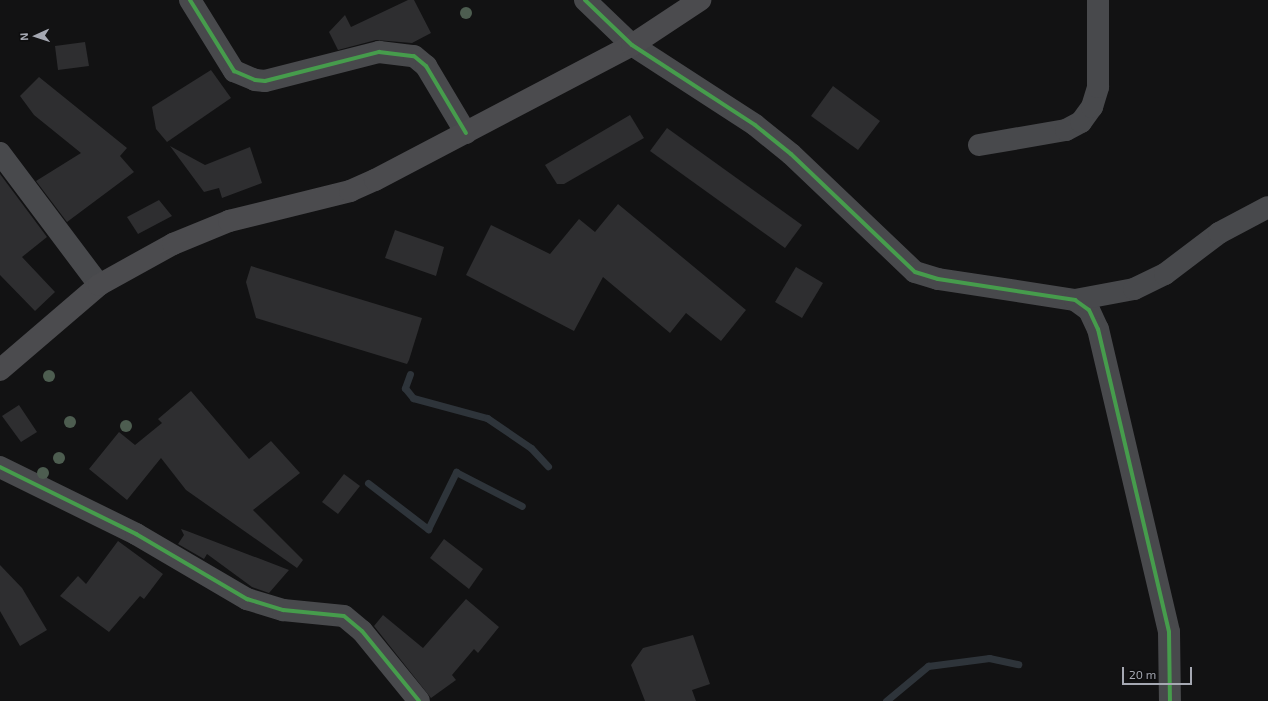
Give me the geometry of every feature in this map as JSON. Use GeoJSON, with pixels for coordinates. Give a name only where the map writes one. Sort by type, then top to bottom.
{"type":"FeatureCollection","features":[{"type":"Feature","properties":{"kind":"main road"},"geometry":{"type":"LineString","coordinates":[[0,370],[99,285],[173,244],[229,221],[350,191],[466,133],[632,45],[700,0]]}},
{"type":"Feature","properties":{"kind":"street"},"geometry":{"type":"LineString","coordinates":[[190,0],[228,64],[234,71],[255,80],[265,81],[380,52],[414,56],[426,66],[466,133]]}},
{"type":"Feature","properties":{"kind":"street"},"geometry":{"type":"LineString","coordinates":[[585,0],[632,45],[754,125],[785,149],[915,272],[938,279],[1075,300],[1134,289],[1165,274],[1219,233],[1268,207]]}},
{"type":"Feature","properties":{"kind":"street"},"geometry":{"type":"LineString","coordinates":[[979,145],[1066,130],[1081,122],[1092,107],[1098,88],[1098,0]]}},
{"type":"Feature","properties":{"kind":"street"},"geometry":{"type":"LineString","coordinates":[[0,154],[99,285]]}},
{"type":"Feature","properties":{"kind":"street"},"geometry":{"type":"LineString","coordinates":[[1075,300],[1089,310],[1098,329],[1169,632],[1170,701]]}},
{"type":"Feature","properties":{"kind":"street"},"geometry":{"type":"LineString","coordinates":[[0,467],[136,534],[247,599],[283,610],[344,616],[362,631],[418,701]]}},
{"type":"Feature","properties":{"kind":"building"},"geometry":{"type":"Polygon","coordinates":[[[408,0],[414,0],[431,33],[412,43],[376,40],[338,50],[329,32],[345,15],[351,27],[408,0]]]}},
{"type":"Feature","properties":{"kind":"building"},"geometry":{"type":"Polygon","coordinates":[[[85,42],[89,66],[58,70],[55,46],[85,42]]]}},
{"type":"Feature","properties":{"kind":"building"},"geometry":{"type":"Polygon","coordinates":[[[211,70],[231,98],[167,142],[156,129],[152,107],[211,70]]]}},
{"type":"Feature","properties":{"kind":"building"},"geometry":{"type":"Polygon","coordinates":[[[39,77],[127,148],[120,156],[134,172],[67,222],[36,181],[81,153],[34,115],[20,96],[39,77]]]}},
{"type":"Feature","properties":{"kind":"building"},"geometry":{"type":"Polygon","coordinates":[[[833,86],[880,121],[858,150],[811,116],[833,86]]]}},
{"type":"Feature","properties":{"kind":"building"},"geometry":{"type":"Polygon","coordinates":[[[630,115],[644,138],[564,184],[557,184],[545,165],[630,115]]]}},
{"type":"Feature","properties":{"kind":"building"},"geometry":{"type":"Polygon","coordinates":[[[667,128],[802,225],[785,248],[650,151],[667,128]]]}},
{"type":"Feature","properties":{"kind":"building"},"geometry":{"type":"Polygon","coordinates":[[[170,146],[205,165],[250,147],[262,183],[222,198],[219,188],[204,192],[170,146]]]}},
{"type":"Feature","properties":{"kind":"building"},"geometry":{"type":"Polygon","coordinates":[[[0,174],[47,237],[22,257],[55,292],[35,311],[0,275],[0,174]]]}},
{"type":"Feature","properties":{"kind":"building"},"geometry":{"type":"Polygon","coordinates":[[[159,200],[172,216],[138,234],[127,217],[159,200]]]}},
{"type":"Feature","properties":{"kind":"building"},"geometry":{"type":"Polygon","coordinates":[[[618,204],[746,310],[721,341],[686,313],[670,333],[603,277],[574,331],[466,275],[491,225],[550,254],[579,219],[595,232],[618,204]]]}},
{"type":"Feature","properties":{"kind":"building"},"geometry":{"type":"Polygon","coordinates":[[[395,230],[444,247],[436,276],[385,258],[395,230]]]}},
{"type":"Feature","properties":{"kind":"building"},"geometry":{"type":"Polygon","coordinates":[[[251,266],[422,318],[407,364],[256,318],[246,282],[251,266]]]}},
{"type":"Feature","properties":{"kind":"building"},"geometry":{"type":"Polygon","coordinates":[[[796,267],[823,283],[802,318],[775,302],[796,267]]]}},
{"type":"Feature","properties":{"kind":"building"},"geometry":{"type":"Polygon","coordinates":[[[191,391],[249,459],[271,441],[300,473],[253,510],[303,560],[297,568],[186,490],[161,458],[127,500],[89,469],[119,432],[135,445],[162,423],[158,419],[191,391]]]}},
{"type":"Feature","properties":{"kind":"building"},"geometry":{"type":"Polygon","coordinates":[[[19,405],[37,432],[21,442],[2,416],[19,405]]]}},
{"type":"Feature","properties":{"kind":"building"},"geometry":{"type":"Polygon","coordinates":[[[344,474],[360,486],[338,514],[322,502],[344,474]]]}},
{"type":"Feature","properties":{"kind":"building"},"geometry":{"type":"Polygon","coordinates":[[[181,529],[289,570],[269,593],[252,587],[207,554],[204,559],[178,544],[184,535],[181,529]]]}},
{"type":"Feature","properties":{"kind":"building"},"geometry":{"type":"Polygon","coordinates":[[[444,539],[483,569],[469,589],[430,558],[444,539]]]}},
{"type":"Feature","properties":{"kind":"building"},"geometry":{"type":"Polygon","coordinates":[[[118,541],[163,574],[144,599],[140,596],[109,632],[60,596],[78,576],[86,584],[118,541]]]}},
{"type":"Feature","properties":{"kind":"building"},"geometry":{"type":"Polygon","coordinates":[[[0,565],[22,588],[47,630],[20,646],[0,611],[0,565]]]}},
{"type":"Feature","properties":{"kind":"building"},"geometry":{"type":"Polygon","coordinates":[[[466,599],[499,627],[478,653],[474,649],[452,675],[456,680],[431,698],[374,626],[383,615],[423,648],[466,599]]]}},
{"type":"Feature","properties":{"kind":"building"},"geometry":{"type":"Polygon","coordinates":[[[693,635],[710,684],[692,690],[696,701],[645,701],[631,665],[643,648],[693,635]]]}},
{"type":"Feature","properties":{"kind":"waterway"},"geometry":{"type":"LineString","coordinates":[[410,374],[405,388],[413,398],[487,418],[531,448],[548,466]]}},
{"type":"Feature","properties":{"kind":"waterway"},"geometry":{"type":"LineString","coordinates":[[368,483],[428,529],[456,472],[522,506]]}},
{"type":"Feature","properties":{"kind":"waterway"},"geometry":{"type":"LineString","coordinates":[[886,701],[928,666],[989,658],[1018,664]]}},
{"type":"Feature","properties":{"kind":"cycle path"},"geometry":{"type":"LineString","coordinates":[[190,0],[234,71],[255,80],[265,81],[379,52],[414,56],[426,66],[466,133]]}},
{"type":"Feature","properties":{"kind":"cycle path"},"geometry":{"type":"LineString","coordinates":[[585,0],[632,45],[755,125],[791,154],[915,272],[938,279],[1075,300],[1089,310],[1098,329],[1169,632],[1170,701]]}},
{"type":"Feature","properties":{"kind":"cycle path"},"geometry":{"type":"LineString","coordinates":[[0,467],[136,534],[247,599],[283,610],[344,616],[362,631],[419,701]]}}]}
